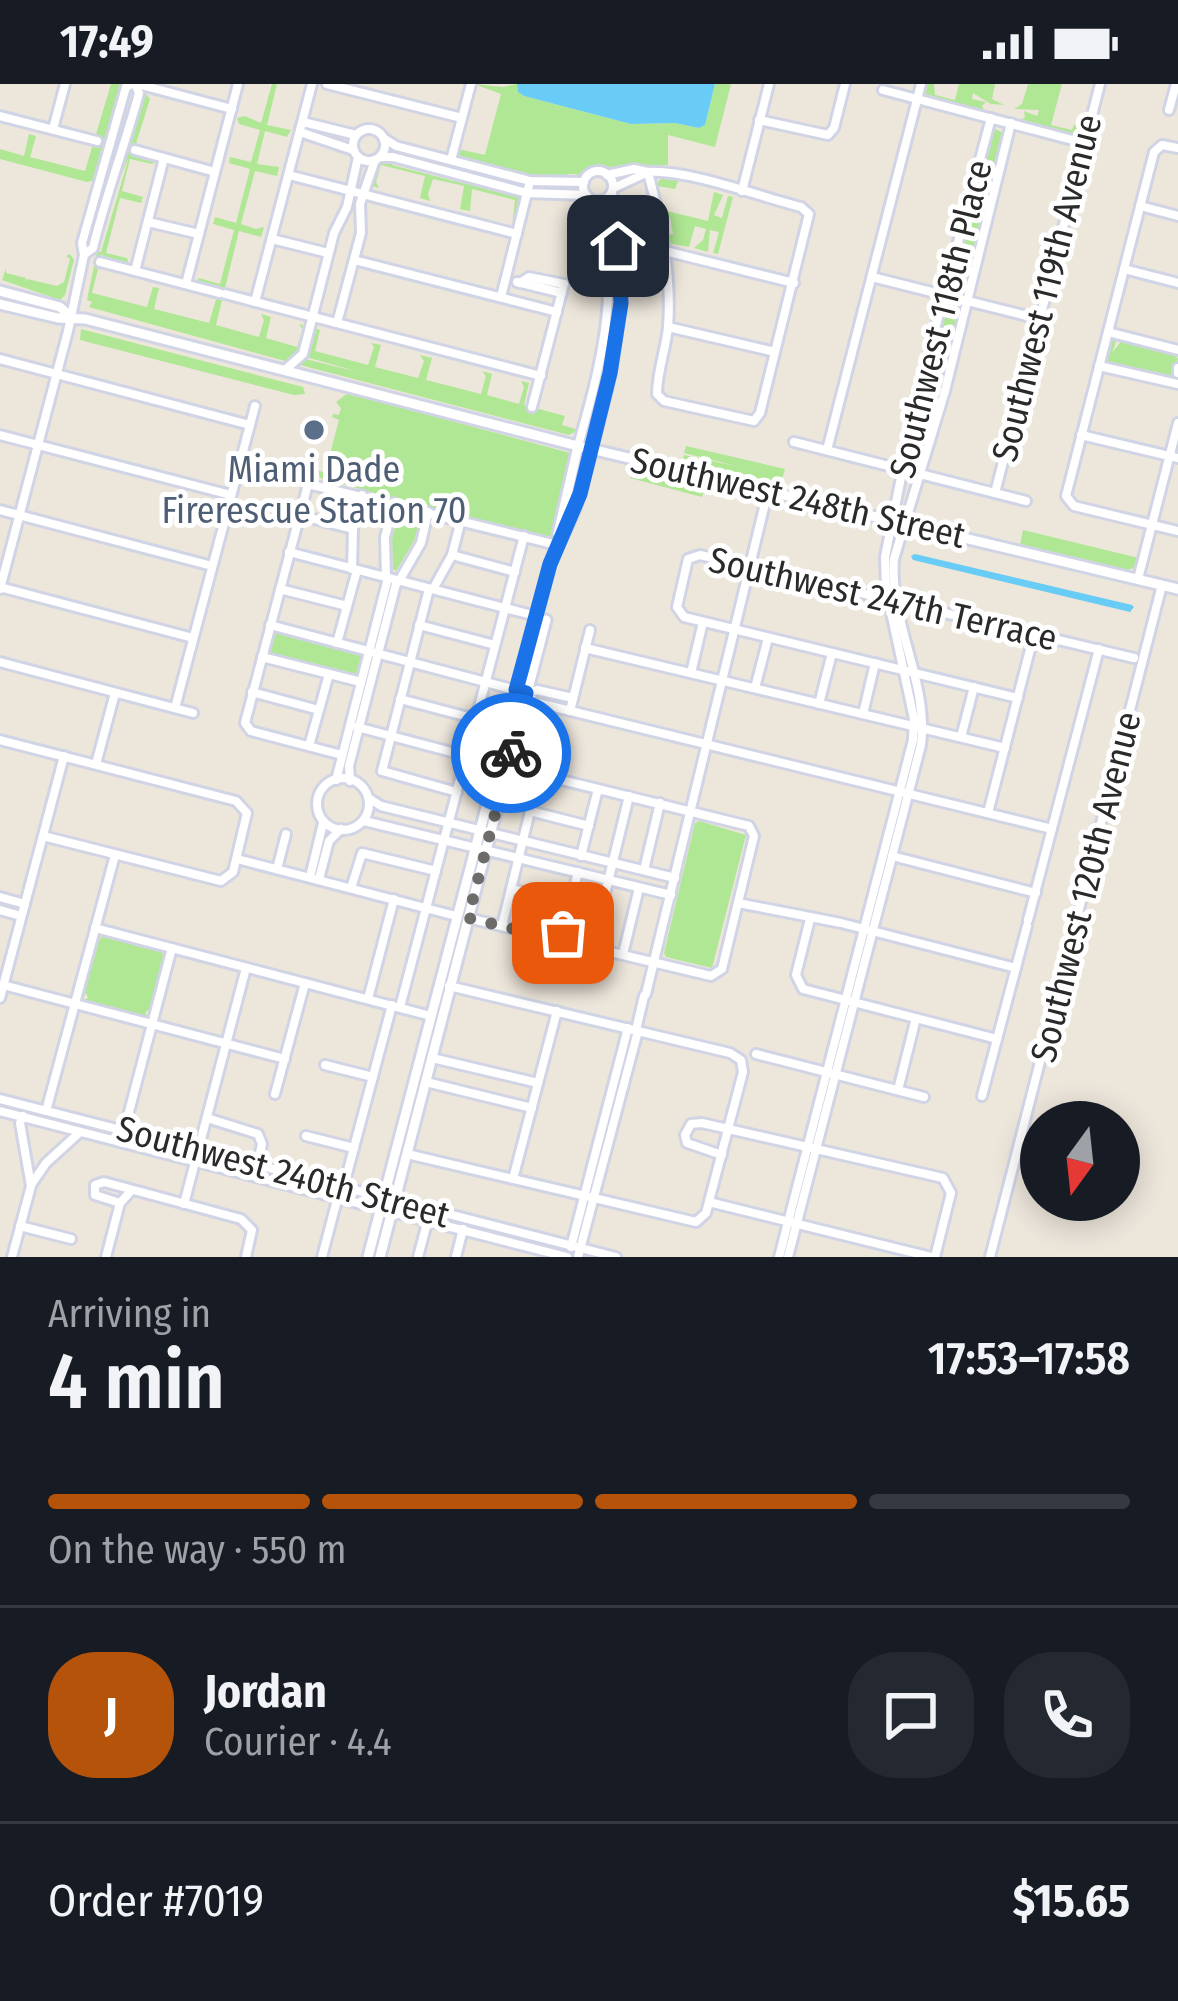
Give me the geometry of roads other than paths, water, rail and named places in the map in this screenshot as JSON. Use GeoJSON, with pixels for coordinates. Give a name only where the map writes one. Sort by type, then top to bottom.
{"type":"FeatureCollection","features":[{"type":"Feature","properties":{"kind":"street"},"geometry":{"type":"LineString","coordinates":[[53,130],[65,84]]}},
{"type":"Feature","properties":{"kind":"street"},"geometry":{"type":"LineString","coordinates":[[135,84],[169,88],[232,109]]}},
{"type":"Feature","properties":{"kind":"street"},"geometry":{"type":"LineString","coordinates":[[135,84],[140,93],[93,248],[84,255],[0,588],[193,638]]}},
{"type":"Feature","properties":{"kind":"street"},"geometry":{"type":"LineString","coordinates":[[186,284],[238,84]]}},
{"type":"Feature","properties":{"kind":"street"},"geometry":{"type":"LineString","coordinates":[[255,302],[312,84]]}},
{"type":"Feature","properties":{"kind":"street"},"geometry":{"type":"LineString","coordinates":[[328,84],[462,118]]}},
{"type":"Feature","properties":{"kind":"street"},"geometry":{"type":"LineString","coordinates":[[451,160],[471,84]]}},
{"type":"Feature","properties":{"kind":"street"},"geometry":{"type":"LineString","coordinates":[[742,191],[769,84]]}},
{"type":"Feature","properties":{"kind":"street"},"geometry":{"type":"LineString","coordinates":[[760,120],[828,135],[845,84]]}},
{"type":"Feature","properties":{"kind":"street"},"geometry":{"type":"LineString","coordinates":[[827,450],[921,84]]}},
{"type":"Feature","properties":{"kind":"street","name":"Southwest 119th Avenue"},"geometry":{"type":"LineString","coordinates":[[995,493],[1100,84]]}},
{"type":"Feature","properties":{"kind":"street"},"geometry":{"type":"LineString","coordinates":[[1169,110],[1176,84]]}},
{"type":"Feature","properties":{"kind":"street"},"geometry":{"type":"LineString","coordinates":[[883,90],[1084,142]]}},
{"type":"Feature","properties":{"kind":"street"},"geometry":{"type":"LineString","coordinates":[[0,116],[98,141]]}},
{"type":"Feature","properties":{"kind":"street","name":"Southwest 118th Place"},"geometry":{"type":"LineString","coordinates":[[893,600],[884,569],[891,520],[920,385],[992,118]]}},
{"type":"Feature","properties":{"kind":"street","name":"Southwest 118th Place"},"geometry":{"type":"LineString","coordinates":[[893,600],[894,562],[945,391],[1011,123]]}},
{"type":"Feature","properties":{"kind":"street"},"geometry":{"type":"LineString","coordinates":[[301,128],[356,135],[370,129],[398,147],[530,181],[584,182],[593,172],[608,175],[634,169],[666,172],[806,211],[810,221],[756,420],[746,422],[664,401],[658,395],[668,327],[665,251],[648,172]]}},
{"type":"Feature","properties":{"kind":"street"},"geometry":{"type":"LineString","coordinates":[[301,128],[356,154],[395,158],[527,193],[602,200],[648,172]]}},
{"type":"Feature","properties":{"kind":"street"},"geometry":{"type":"LineString","coordinates":[[285,370],[303,355],[328,253],[351,191],[356,135]]}},
{"type":"Feature","properties":{"kind":"street"},"geometry":{"type":"LineString","coordinates":[[337,323],[361,232],[363,194],[385,140]]}},
{"type":"Feature","properties":{"kind":"street"},"geometry":{"type":"LineString","coordinates":[[1178,148],[1156,148],[1066,499],[1074,506],[1178,531]]}},
{"type":"Feature","properties":{"kind":"street"},"geometry":{"type":"LineString","coordinates":[[135,150],[215,172]]}},
{"type":"Feature","properties":{"kind":"street"},"geometry":{"type":"LineString","coordinates":[[135,271],[164,158]]}},
{"type":"Feature","properties":{"kind":"street"},"geometry":{"type":"LineString","coordinates":[[289,175],[517,234]]}},
{"type":"Feature","properties":{"kind":"street"},"geometry":{"type":"LineString","coordinates":[[557,545],[577,504],[592,449],[620,307],[608,175]]}},
{"type":"Feature","properties":{"kind":"street"},"geometry":{"type":"LineString","coordinates":[[501,298],[530,181]]}},
{"type":"Feature","properties":{"kind":"street"},"geometry":{"type":"LineString","coordinates":[[584,182],[612,261],[620,307]]}},
{"type":"Feature","properties":{"kind":"street"},"geometry":{"type":"LineString","coordinates":[[1140,206],[1178,216]]}},
{"type":"Feature","properties":{"kind":"street"},"geometry":{"type":"LineString","coordinates":[[148,221],[200,234]]}},
{"type":"Feature","properties":{"kind":"street"},"geometry":{"type":"LineString","coordinates":[[368,1257],[407,1154],[462,917],[541,618],[605,344],[615,230]]}},
{"type":"Feature","properties":{"kind":"street"},"geometry":{"type":"LineString","coordinates":[[271,239],[328,253]]}},
{"type":"Feature","properties":{"kind":"street"},"geometry":{"type":"LineString","coordinates":[[665,251],[794,283]]}},
{"type":"Feature","properties":{"kind":"street"},"geometry":{"type":"LineString","coordinates":[[354,260],[557,312]]}},
{"type":"Feature","properties":{"kind":"street"},"geometry":{"type":"LineString","coordinates":[[100,262],[541,376]]}},
{"type":"Feature","properties":{"kind":"street"},"geometry":{"type":"LineString","coordinates":[[1124,269],[1178,283]]}},
{"type":"Feature","properties":{"kind":"street"},"geometry":{"type":"LineString","coordinates":[[505,279],[520,283],[530,277],[565,284],[532,407]]}},
{"type":"Feature","properties":{"kind":"street"},"geometry":{"type":"LineString","coordinates":[[872,277],[1039,319]]}},
{"type":"Feature","properties":{"kind":"street","name":"Southwest 248th Street"},"geometry":{"type":"LineString","coordinates":[[0,291],[60,308],[70,316]]}},
{"type":"Feature","properties":{"kind":"street","name":"Southwest 248th Street"},"geometry":{"type":"LineString","coordinates":[[0,304],[58,318],[70,316],[578,446],[1178,589]]}},
{"type":"Feature","properties":{"kind":"street"},"geometry":{"type":"LineString","coordinates":[[668,327],[775,352]]}},
{"type":"Feature","properties":{"kind":"street"},"geometry":{"type":"LineString","coordinates":[[1108,332],[1178,350]]}},
{"type":"Feature","properties":{"kind":"street"},"geometry":{"type":"LineString","coordinates":[[0,359],[250,425]]}},
{"type":"Feature","properties":{"kind":"street"},"geometry":{"type":"LineString","coordinates":[[1099,365],[1178,384]]}},
{"type":"Feature","properties":{"kind":"street"},"geometry":{"type":"LineString","coordinates":[[175,708],[255,406]]}},
{"type":"Feature","properties":{"kind":"street"},"geometry":{"type":"LineString","coordinates":[[1138,579],[1174,457],[1178,423]]}},
{"type":"Feature","properties":{"kind":"street"},"geometry":{"type":"LineString","coordinates":[[0,435],[231,495]]}},
{"type":"Feature","properties":{"kind":"street"},"geometry":{"type":"LineString","coordinates":[[1081,435],[1174,457]]}},
{"type":"Feature","properties":{"kind":"street"},"geometry":{"type":"LineString","coordinates":[[794,442],[1026,501]]}},
{"type":"Feature","properties":{"kind":"street"},"geometry":{"type":"LineString","coordinates":[[342,755],[251,731],[245,725],[310,483],[557,545]]}},
{"type":"Feature","properties":{"kind":"street"},"geometry":{"type":"LineString","coordinates":[[573,1253],[671,896],[768,491]]}},
{"type":"Feature","properties":{"kind":"street"},"geometry":{"type":"LineString","coordinates":[[337,643],[354,569],[352,529],[362,495]]}},
{"type":"Feature","properties":{"kind":"street"},"geometry":{"type":"LineString","coordinates":[[393,579],[385,537],[394,503]]}},
{"type":"Feature","properties":{"kind":"street"},"geometry":{"type":"LineString","coordinates":[[0,510],[212,566]]}},
{"type":"Feature","properties":{"kind":"street"},"geometry":{"type":"LineString","coordinates":[[350,781],[361,682],[393,579],[421,543],[428,512]]}},
{"type":"Feature","properties":{"kind":"street"},"geometry":{"type":"LineString","coordinates":[[299,515],[352,529]]}},
{"type":"Feature","properties":{"kind":"street"},"geometry":{"type":"LineString","coordinates":[[457,792],[384,773],[419,625],[431,589],[452,555],[461,520]]}},
{"type":"Feature","properties":{"kind":"street"},"geometry":{"type":"LineString","coordinates":[[343,1189],[426,908],[524,536]]}},
{"type":"Feature","properties":{"kind":"street"},"geometry":{"type":"LineString","coordinates":[[289,552],[541,618]]}},
{"type":"Feature","properties":{"kind":"street","name":"Southwest 247th Terrace"},"geometry":{"type":"LineString","coordinates":[[703,622],[679,614],[677,605],[691,556],[698,554],[1134,658]]}},
{"type":"Feature","properties":{"kind":"street"},"geometry":{"type":"LineString","coordinates":[[452,555],[514,572]]}},
{"type":"Feature","properties":{"kind":"street","name":"Southwest 120th Avenue"},"geometry":{"type":"LineString","coordinates":[[990,1257],[1162,585]]}},
{"type":"Feature","properties":{"kind":"street"},"geometry":{"type":"LineString","coordinates":[[280,589],[347,607]]}},
{"type":"Feature","properties":{"kind":"street"},"geometry":{"type":"LineString","coordinates":[[869,930],[892,856],[918,727],[893,600]]}},
{"type":"Feature","properties":{"kind":"street"},"geometry":{"type":"LineString","coordinates":[[691,673],[703,622],[1018,698]]}},
{"type":"Feature","properties":{"kind":"street"},"geometry":{"type":"LineString","coordinates":[[419,625],[495,645]]}},
{"type":"Feature","properties":{"kind":"street"},"geometry":{"type":"LineString","coordinates":[[270,626],[521,691],[573,698]]}},
{"type":"Feature","properties":{"kind":"street"},"geometry":{"type":"LineString","coordinates":[[570,711],[590,630]]}},
{"type":"Feature","properties":{"kind":"street"},"geometry":{"type":"LineString","coordinates":[[988,813],[1034,634]]}},
{"type":"Feature","properties":{"kind":"street"},"geometry":{"type":"LineString","coordinates":[[755,688],[768,638]]}},
{"type":"Feature","properties":{"kind":"street"},"geometry":{"type":"LineString","coordinates":[[585,648],[1005,748]]}},
{"type":"Feature","properties":{"kind":"street"},"geometry":{"type":"LineString","coordinates":[[982,1096],[1099,649]]}},
{"type":"Feature","properties":{"kind":"street"},"geometry":{"type":"LineString","coordinates":[[336,780],[371,652]]}},
{"type":"Feature","properties":{"kind":"street"},"geometry":{"type":"LineString","coordinates":[[819,704],[832,653]]}},
{"type":"Feature","properties":{"kind":"street"},"geometry":{"type":"LineString","coordinates":[[262,657],[361,682]]}},
{"type":"Feature","properties":{"kind":"street"},"geometry":{"type":"LineString","coordinates":[[0,662],[193,713]]}},
{"type":"Feature","properties":{"kind":"street"},"geometry":{"type":"LineString","coordinates":[[862,714],[875,663]]}},
{"type":"Feature","properties":{"kind":"street"},"geometry":{"type":"LineString","coordinates":[[309,746],[329,674]]}},
{"type":"Feature","properties":{"kind":"street"},"geometry":{"type":"LineString","coordinates":[[961,737],[974,687]]}},
{"type":"Feature","properties":{"kind":"street"},"geometry":{"type":"LineString","coordinates":[[521,691],[534,702],[1052,830]]}},
{"type":"Feature","properties":{"kind":"street"},"geometry":{"type":"LineString","coordinates":[[252,692],[320,710]]}},
{"type":"Feature","properties":{"kind":"street"},"geometry":{"type":"LineString","coordinates":[[96,764],[115,693]]}},
{"type":"Feature","properties":{"kind":"street"},"geometry":{"type":"LineString","coordinates":[[400,699],[476,719]]}},
{"type":"Feature","properties":{"kind":"street"},"geometry":{"type":"LineString","coordinates":[[236,859],[711,976],[722,969],[754,836],[749,826],[354,727]]}},
{"type":"Feature","properties":{"kind":"street"},"geometry":{"type":"LineString","coordinates":[[0,740],[236,801],[245,809],[236,859],[224,881],[43,836]]}},
{"type":"Feature","properties":{"kind":"street"},"geometry":{"type":"LineString","coordinates":[[0,998],[64,756]]}},
{"type":"Feature","properties":{"kind":"street"},"geometry":{"type":"LineString","coordinates":[[502,926],[539,774]]}},
{"type":"Feature","properties":{"kind":"street"},"geometry":{"type":"LineString","coordinates":[[341,829],[323,821],[315,798],[322,786],[336,780],[362,787],[381,806],[675,878]]}},
{"type":"Feature","properties":{"kind":"street"},"geometry":{"type":"LineString","coordinates":[[581,856],[598,788]]}},
{"type":"Feature","properties":{"kind":"street"},"geometry":{"type":"LineString","coordinates":[[783,1257],[905,791]]}},
{"type":"Feature","properties":{"kind":"street"},"geometry":{"type":"LineString","coordinates":[[592,947],[629,796]]}},
{"type":"Feature","properties":{"kind":"street"},"geometry":{"type":"LineString","coordinates":[[364,821],[370,813],[370,799]]}},
{"type":"Feature","properties":{"kind":"street"},"geometry":{"type":"LineString","coordinates":[[644,871],[660,803]]}},
{"type":"Feature","properties":{"kind":"street"},"geometry":{"type":"LineString","coordinates":[[530,811],[589,826]]}},
{"type":"Feature","properties":{"kind":"street"},"geometry":{"type":"LineString","coordinates":[[314,878],[323,821]]}},
{"type":"Feature","properties":{"kind":"street"},"geometry":{"type":"LineString","coordinates":[[314,878],[329,841],[341,829],[364,821],[671,896]]}},
{"type":"Feature","properties":{"kind":"street"},"geometry":{"type":"LineString","coordinates":[[277,869],[286,834]]}},
{"type":"Feature","properties":{"kind":"street"},"geometry":{"type":"LineString","coordinates":[[351,888],[362,853],[436,871]]}},
{"type":"Feature","properties":{"kind":"street"},"geometry":{"type":"LineString","coordinates":[[46,1112],[115,855]]}},
{"type":"Feature","properties":{"kind":"street"},"geometry":{"type":"LineString","coordinates":[[892,856],[1036,893]]}},
{"type":"Feature","properties":{"kind":"street"},"geometry":{"type":"LineString","coordinates":[[561,940],[578,872]]}},
{"type":"Feature","properties":{"kind":"street"},"geometry":{"type":"LineString","coordinates":[[623,954],[639,888]]}},
{"type":"Feature","properties":{"kind":"street"},"geometry":{"type":"LineString","coordinates":[[511,889],[570,903]]}},
{"type":"Feature","properties":{"kind":"street"},"geometry":{"type":"LineString","coordinates":[[0,897],[25,904]]}},
{"type":"Feature","properties":{"kind":"street"},"geometry":{"type":"LineString","coordinates":[[368,999],[394,899]]}},
{"type":"Feature","properties":{"kind":"street"},"geometry":{"type":"LineString","coordinates":[[738,903],[1016,968]]}},
{"type":"Feature","properties":{"kind":"street"},"geometry":{"type":"LineString","coordinates":[[0,910],[21,916]]}},
{"type":"Feature","properties":{"kind":"street"},"geometry":{"type":"LineString","coordinates":[[810,919],[797,982],[805,990],[998,1039]]}},
{"type":"Feature","properties":{"kind":"street"},"geometry":{"type":"LineString","coordinates":[[95,928],[431,1016]]}},
{"type":"Feature","properties":{"kind":"street"},"geometry":{"type":"LineString","coordinates":[[124,1131],[172,948]]}},
{"type":"Feature","properties":{"kind":"street"},"geometry":{"type":"LineString","coordinates":[[184,1204],[245,968]]}},
{"type":"Feature","properties":{"kind":"street"},"geometry":{"type":"LineString","coordinates":[[275,1094],[305,983]]}},
{"type":"Feature","properties":{"kind":"street"},"geometry":{"type":"LineString","coordinates":[[3,985],[285,1059]]}},
{"type":"Feature","properties":{"kind":"street"},"geometry":{"type":"LineString","coordinates":[[407,1154],[698,1222],[706,1214],[743,1072],[740,1059],[445,985]]}},
{"type":"Feature","properties":{"kind":"street"},"geometry":{"type":"LineString","coordinates":[[380,1257],[387,1206],[431,1016],[445,985]]}},
{"type":"Feature","properties":{"kind":"street"},"geometry":{"type":"LineString","coordinates":[[831,1072],[839,1061],[850,1001]]}},
{"type":"Feature","properties":{"kind":"street"},"geometry":{"type":"LineString","coordinates":[[513,1179],[557,1011]]}},
{"type":"Feature","properties":{"kind":"street"},"geometry":{"type":"LineString","coordinates":[[898,1090],[916,1018]]}},
{"type":"Feature","properties":{"kind":"street"},"geometry":{"type":"LineString","coordinates":[[756,1054],[924,1097]]}},
{"type":"Feature","properties":{"kind":"street"},"geometry":{"type":"LineString","coordinates":[[432,1058],[538,1083]]}},
{"type":"Feature","properties":{"kind":"street"},"geometry":{"type":"LineString","coordinates":[[325,1065],[373,1077]]}},
{"type":"Feature","properties":{"kind":"street"},"geometry":{"type":"LineString","coordinates":[[426,1082],[532,1108]]}},
{"type":"Feature","properties":{"kind":"street","name":"Southwest 240th Street"},"geometry":{"type":"LineString","coordinates":[[0,1099],[343,1189],[427,1223],[573,1253],[616,1257]]}},
{"type":"Feature","properties":{"kind":"street"},"geometry":{"type":"LineString","coordinates":[[31,1186],[20,1124],[33,1108]]}},
{"type":"Feature","properties":{"kind":"street","name":"Southwest 240th Street"},"geometry":{"type":"LineString","coordinates":[[0,1112],[338,1200],[466,1220],[573,1253]]}},
{"type":"Feature","properties":{"kind":"street"},"geometry":{"type":"LineString","coordinates":[[207,1118],[252,1130],[262,1142],[257,1166]]}},
{"type":"Feature","properties":{"kind":"street","name":"Southwest 240th Street"},"geometry":{"type":"LineString","coordinates":[[83,1133],[89,1122]]}},
{"type":"Feature","properties":{"kind":"street"},"geometry":{"type":"LineString","coordinates":[[709,1202],[933,1257],[951,1196],[946,1179],[695,1122],[685,1135],[688,1144],[722,1155]]}},
{"type":"Feature","properties":{"kind":"street"},"geometry":{"type":"LineString","coordinates":[[12,1257],[31,1186],[43,1167],[83,1133]]}},
{"type":"Feature","properties":{"kind":"street"},"geometry":{"type":"LineString","coordinates":[[305,1136],[354,1148]]}},
{"type":"Feature","properties":{"kind":"street"},"geometry":{"type":"LineString","coordinates":[[30,1164],[43,1167]]}},
{"type":"Feature","properties":{"kind":"street"},"geometry":{"type":"LineString","coordinates":[[120,1203],[95,1195],[97,1184],[241,1219],[251,1227],[246,1257]]}},
{"type":"Feature","properties":{"kind":"street"},"geometry":{"type":"LineString","coordinates":[[106,1257],[120,1203],[133,1190]]}},
{"type":"Feature","properties":{"kind":"street"},"geometry":{"type":"LineString","coordinates":[[322,1257],[338,1200]]}},
{"type":"Feature","properties":{"kind":"street"},"geometry":{"type":"LineString","coordinates":[[456,1257],[466,1220]]}},
{"type":"Feature","properties":{"kind":"street"},"geometry":{"type":"LineString","coordinates":[[418,1257],[427,1223]]}},
{"type":"Feature","properties":{"kind":"street"},"geometry":{"type":"LineString","coordinates":[[20,1226],[70,1239]]}},
{"type":"Feature","properties":{"kind":"water"},"geometry":{"type":"Polygon","coordinates":[[[517,84],[715,84],[705,125],[699,128],[631,124],[524,96],[517,84]]]}},
{"type":"Feature","properties":{"kind":"water"},"geometry":{"type":"Polygon","coordinates":[[[915,554],[1134,607],[1130,612],[913,560],[915,554]]]}},
{"type":"Feature","properties":{"kind":"place","name":"Miami Dade Firerescue Station 70"},"geometry":{"type":"Point","coordinates":[314,430]}}]}
